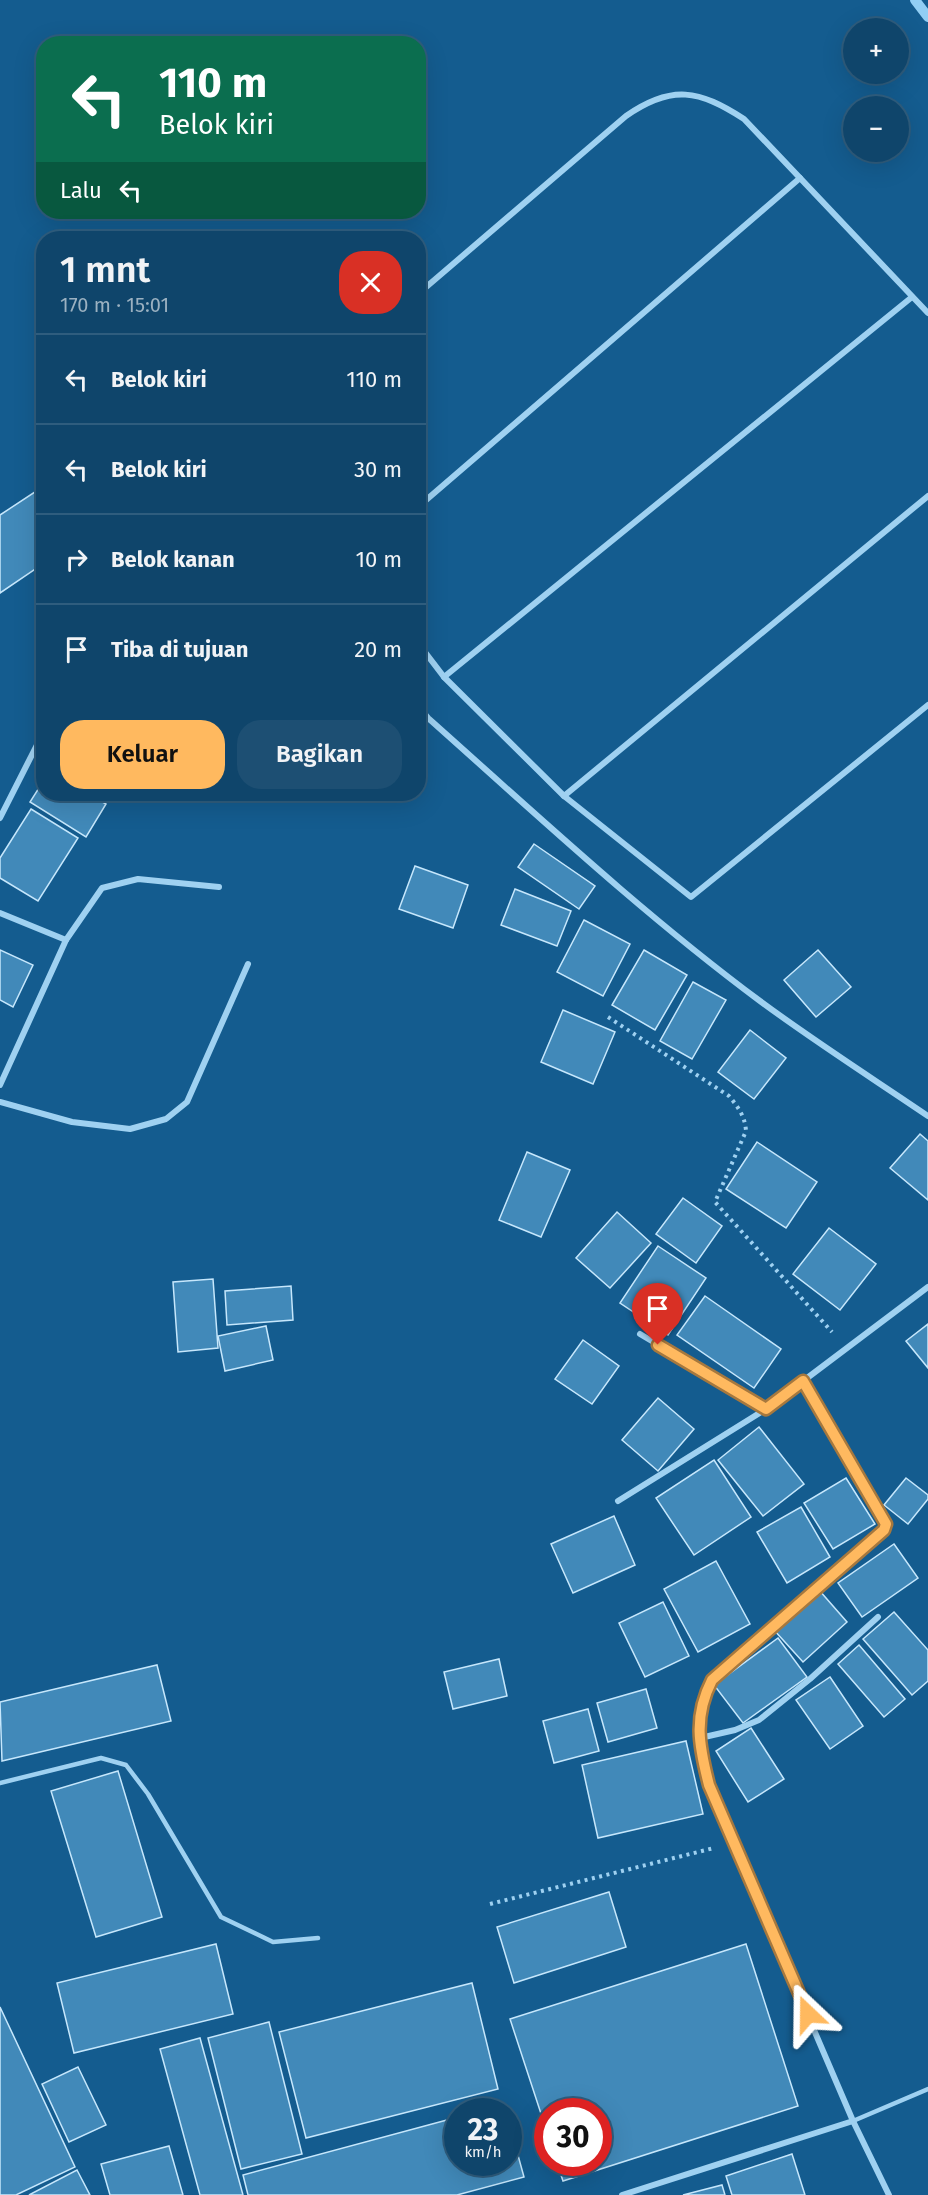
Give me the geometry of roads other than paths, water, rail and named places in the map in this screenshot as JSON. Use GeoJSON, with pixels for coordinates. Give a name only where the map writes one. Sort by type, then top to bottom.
{"type":"FeatureCollection","features":[{"type":"Feature","properties":{"kind":"street"},"geometry":{"type":"LineString","coordinates":[[426,287],[626,116],[643,105],[663,98],[695,94],[717,102],[744,119],[928,313]]}},
{"type":"Feature","properties":{"kind":"street"},"geometry":{"type":"LineString","coordinates":[[426,500],[800,178]]}},
{"type":"Feature","properties":{"kind":"street"},"geometry":{"type":"LineString","coordinates":[[444,677],[912,297]]}},
{"type":"Feature","properties":{"kind":"street"},"geometry":{"type":"LineString","coordinates":[[564,796],[928,496]]}},
{"type":"Feature","properties":{"kind":"street"},"geometry":{"type":"LineString","coordinates":[[426,653],[444,677],[564,796],[691,897],[928,705]]}},
{"type":"Feature","properties":{"kind":"street"},"geometry":{"type":"LineString","coordinates":[[426,716],[574,850],[670,930],[760,1001],[928,1116]]}},
{"type":"Feature","properties":{"kind":"street"},"geometry":{"type":"LineString","coordinates":[[0,819],[36,747]]}},
{"type":"Feature","properties":{"kind":"street"},"geometry":{"type":"LineString","coordinates":[[0,1085],[66,940],[102,888],[138,879],[219,887]]}},
{"type":"Feature","properties":{"kind":"street"},"geometry":{"type":"LineString","coordinates":[[0,913],[66,940]]}},
{"type":"Feature","properties":{"kind":"street"},"geometry":{"type":"LineString","coordinates":[[0,1102],[72,1122],[130,1129],[166,1119],[187,1102],[248,963]]}},
{"type":"Feature","properties":{"kind":"street"},"geometry":{"type":"LineString","coordinates":[[618,1501],[766,1409],[928,1287]]}},
{"type":"Feature","properties":{"kind":"street"},"geometry":{"type":"LineString","coordinates":[[640,1334],[766,1409]]}},
{"type":"Feature","properties":{"kind":"street"},"geometry":{"type":"LineString","coordinates":[[803,1381],[885,1523],[885,1528],[712,1680],[698,1713],[700,1738],[709,1785],[736,1842],[854,2121],[889,2195]]}},
{"type":"Feature","properties":{"kind":"street"},"geometry":{"type":"LineString","coordinates":[[700,1738],[735,1730],[759,1720],[810,1679],[878,1617]]}},
{"type":"Feature","properties":{"kind":"street"},"geometry":{"type":"LineString","coordinates":[[622,2195],[854,2121]]}},
{"type":"Feature","properties":{"kind":"lane"},"geometry":{"type":"LineString","coordinates":[[0,1783],[100,1758],[126,1765],[148,1794],[221,1917],[273,1942],[318,1938]]}},
{"type":"Feature","properties":{"kind":"lane"},"geometry":{"type":"LineString","coordinates":[[854,2121],[928,2089]]}},
{"type":"Feature","properties":{"kind":"waterway"},"geometry":{"type":"LineString","coordinates":[[915,0],[928,17]]}}]}
